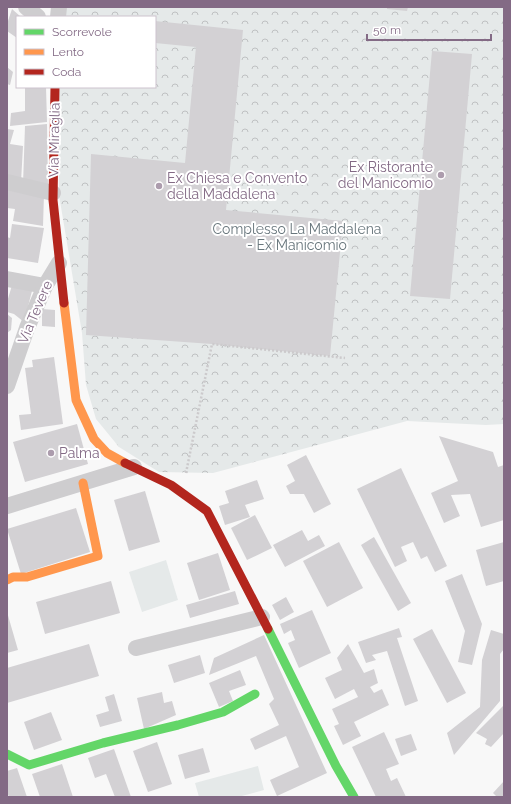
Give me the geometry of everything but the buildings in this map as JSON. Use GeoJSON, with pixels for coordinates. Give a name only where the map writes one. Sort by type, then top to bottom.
{"type":"FeatureCollection","features":[{"type":"Feature","properties":{"kind":"street"},"geometry":{"type":"LineString","coordinates":[[26,7],[37,16]]}},
{"type":"Feature","properties":{"kind":"street","name":"Via Miraglia"},"geometry":{"type":"LineString","coordinates":[[55,88],[53,193],[59,263],[76,400],[94,439],[107,453],[171,485],[207,511],[262,617],[336,766],[354,797]]}},
{"type":"Feature","properties":{"kind":"street","name":"Via Miraglia"},"geometry":{"type":"LineString","coordinates":[[7,182],[53,193]]}},
{"type":"Feature","properties":{"kind":"street","name":"Via Tevere"},"geometry":{"type":"LineString","coordinates":[[7,384],[44,286],[59,263]]}},
{"type":"Feature","properties":{"kind":"street"},"geometry":{"type":"LineString","coordinates":[[7,279],[44,286]]}},
{"type":"Feature","properties":{"kind":"street"},"geometry":{"type":"LineString","coordinates":[[7,506],[134,467]]}},
{"type":"Feature","properties":{"kind":"street"},"geometry":{"type":"LineString","coordinates":[[7,580],[13,577],[27,577],[98,556],[83,483]]}},
{"type":"Feature","properties":{"kind":"street"},"geometry":{"type":"LineString","coordinates":[[136,648],[262,617]]}},
{"type":"Feature","properties":{"kind":"street"},"geometry":{"type":"LineString","coordinates":[[7,754],[29,765],[103,742],[178,725],[223,712],[255,694]]}},
{"type":"Feature","properties":{"kind":"path"},"geometry":{"type":"LineString","coordinates":[[182,493],[212,344],[345,358]]}},
{"type":"Feature","properties":{"kind":"green space","name":"Complesso La Maddalena - Ex Manicomio"},"geometry":{"type":"Polygon","coordinates":[[[65,7],[504,7],[504,424],[486,425],[407,421],[213,473],[159,472],[119,447],[96,419],[86,385],[82,333],[59,195],[59,88],[156,88],[156,16],[64,16],[65,7]]]}},
{"type":"Feature","properties":{"kind":"green space"},"geometry":{"type":"Polygon","coordinates":[[[166,560],[178,600],[142,612],[129,572],[166,560]]]}},
{"type":"Feature","properties":{"kind":"green space"},"geometry":{"type":"Polygon","coordinates":[[[258,766],[264,790],[238,797],[199,797],[195,783],[258,766]]]}},
{"type":"Feature","properties":{"kind":"traffic: fast"},"geometry":{"type":"LineString","coordinates":[[268,629],[336,766],[354,797]]}},
{"type":"Feature","properties":{"kind":"traffic: fast"},"geometry":{"type":"LineString","coordinates":[[7,754],[29,765],[103,743],[178,725],[223,712],[255,694]]}},
{"type":"Feature","properties":{"kind":"traffic: slow"},"geometry":{"type":"LineString","coordinates":[[64,303],[76,400],[94,439],[107,453],[125,463]]}},
{"type":"Feature","properties":{"kind":"traffic: slow"},"geometry":{"type":"LineString","coordinates":[[7,580],[13,577],[27,577],[98,556],[83,483]]}},
{"type":"Feature","properties":{"kind":"traffic: jam"},"geometry":{"type":"LineString","coordinates":[[55,88],[53,200],[64,303]]}},
{"type":"Feature","properties":{"kind":"traffic: jam"},"geometry":{"type":"LineString","coordinates":[[125,463],[171,485],[207,511],[268,629]]}},
{"type":"Feature","properties":{"kind":"place","name":"Ex Ristorante del Manicomio"},"geometry":{"type":"Point","coordinates":[441,175]}},
{"type":"Feature","properties":{"kind":"place","name":"Ex Chiesa e Convento della Maddalena"},"geometry":{"type":"Point","coordinates":[159,186]}},
{"type":"Feature","properties":{"kind":"place","name":"Palma"},"geometry":{"type":"Point","coordinates":[51,453]}}]}
